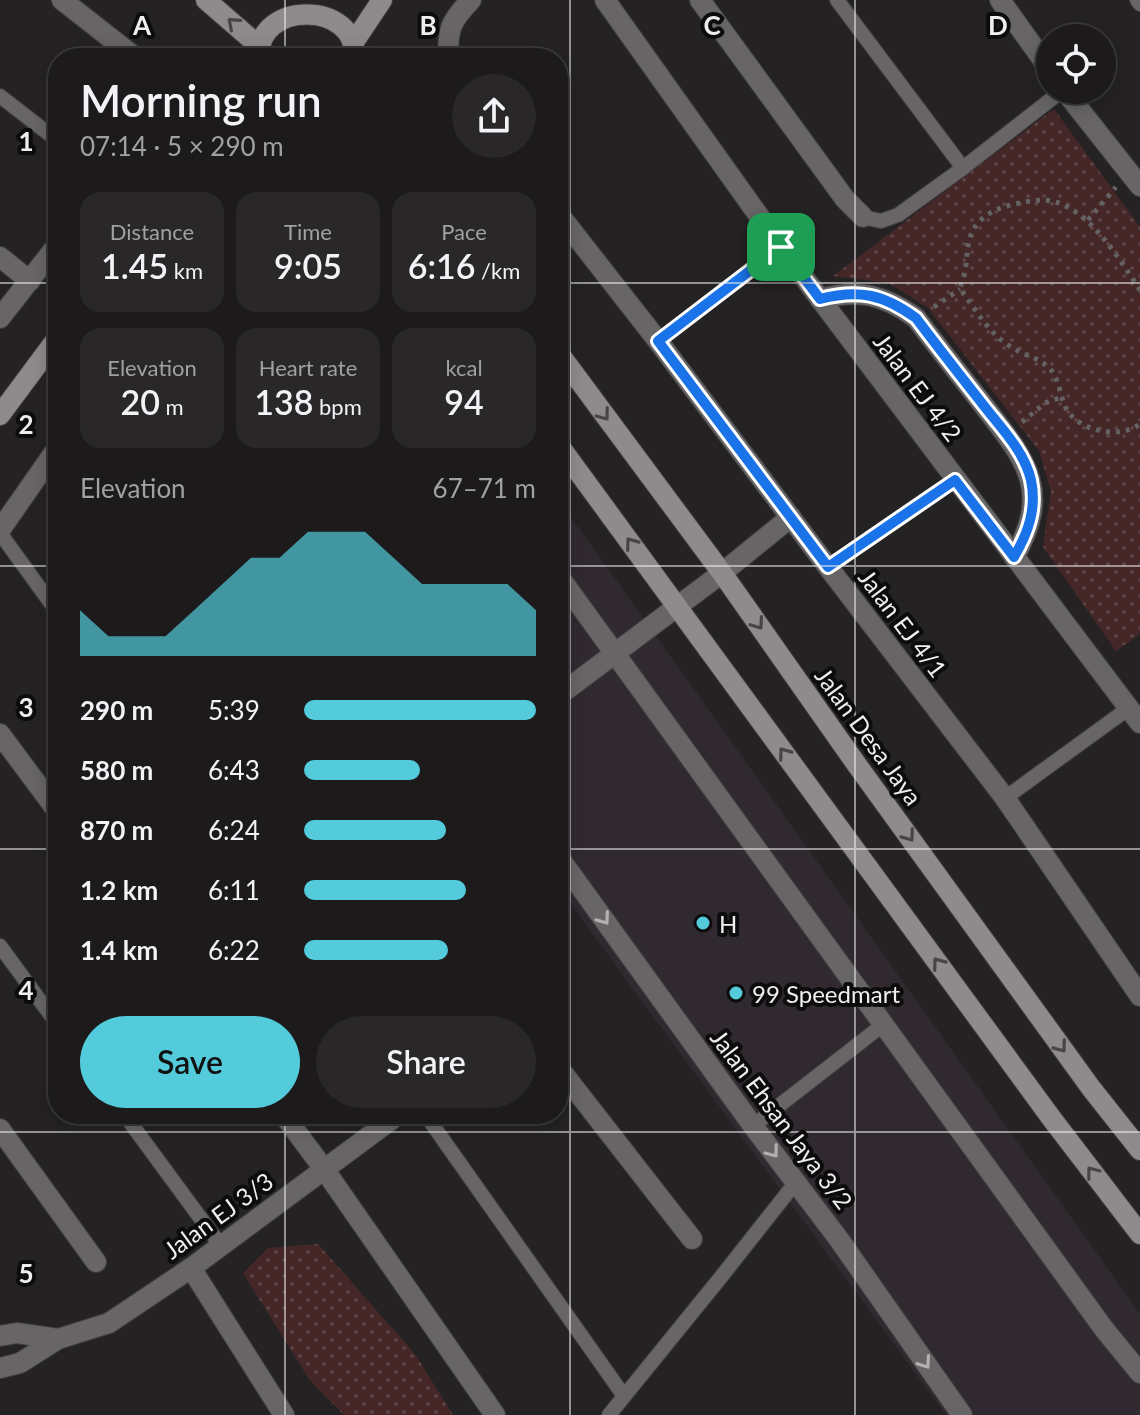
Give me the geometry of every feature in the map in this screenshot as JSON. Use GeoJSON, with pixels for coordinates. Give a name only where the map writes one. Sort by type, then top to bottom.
{"type":"FeatureCollection","features":[{"type":"Feature","properties":{"kind":"main road"},"geometry":{"type":"LineString","coordinates":[[206,0],[256,48]]}},
{"type":"Feature","properties":{"kind":"main road"},"geometry":{"type":"LineString","coordinates":[[355,48],[382,0]]}},
{"type":"Feature","properties":{"kind":"main road"},"geometry":{"type":"LineString","coordinates":[[261,48],[266,26],[289,3],[318,2],[341,17],[349,29],[354,48]]}},
{"type":"Feature","properties":{"kind":"main road"},"geometry":{"type":"LineString","coordinates":[[0,415],[48,350]]}},
{"type":"Feature","properties":{"kind":"main road","name":"Jalan Desa Jaya"},"geometry":{"type":"LineString","coordinates":[[568,365],[722,573],[1091,1088],[1140,1150]]}},
{"type":"Feature","properties":{"kind":"main road"},"geometry":{"type":"LineString","coordinates":[[568,458],[1140,1234]]}},
{"type":"Feature","properties":{"kind":"street"},"geometry":{"type":"LineString","coordinates":[[62,0],[123,48]]}},
{"type":"Feature","properties":{"kind":"street"},"geometry":{"type":"LineString","coordinates":[[448,48],[448,33],[456,16],[471,0]]}},
{"type":"Feature","properties":{"kind":"street","name":"Jalan EJ 4/2"},"geometry":{"type":"LineString","coordinates":[[605,0],[781,247],[1134,716]]}},
{"type":"Feature","properties":{"kind":"street"},"geometry":{"type":"LineString","coordinates":[[700,0],[845,199],[863,217]]}},
{"type":"Feature","properties":{"kind":"street"},"geometry":{"type":"LineString","coordinates":[[1000,0],[1036,50]]}},
{"type":"Feature","properties":{"kind":"street"},"geometry":{"type":"LineString","coordinates":[[1075,104],[1135,178]]}},
{"type":"Feature","properties":{"kind":"street","name":"Jalan EJ 4/1"},"geometry":{"type":"LineString","coordinates":[[568,226],[1005,798],[1140,996]]}},
{"type":"Feature","properties":{"kind":"street"},"geometry":{"type":"LineString","coordinates":[[0,257],[30,281]]}},
{"type":"Feature","properties":{"kind":"street"},"geometry":{"type":"LineString","coordinates":[[0,318],[48,257]]}},
{"type":"Feature","properties":{"kind":"street"},"geometry":{"type":"LineString","coordinates":[[820,299],[854,293],[870,295],[902,308],[917,320],[1006,435],[1025,463],[1033,497],[1031,520],[1014,557]]}},
{"type":"Feature","properties":{"kind":"street"},"geometry":{"type":"LineString","coordinates":[[0,532],[48,462]]}},
{"type":"Feature","properties":{"kind":"street"},"geometry":{"type":"LineString","coordinates":[[568,689],[791,517]]}},
{"type":"Feature","properties":{"kind":"street"},"geometry":{"type":"LineString","coordinates":[[568,589],[1104,1329],[1140,1373]]}},
{"type":"Feature","properties":{"kind":"street"},"geometry":{"type":"LineString","coordinates":[[0,734],[48,799]]}},
{"type":"Feature","properties":{"kind":"street","name":"Jalan Ehsan Jaya 3/2"},"geometry":{"type":"LineString","coordinates":[[568,870],[838,1238],[962,1415]]}},
{"type":"Feature","properties":{"kind":"street"},"geometry":{"type":"LineString","coordinates":[[568,1080],[692,1239]]}},
{"type":"Feature","properties":{"kind":"street"},"geometry":{"type":"LineString","coordinates":[[290,1124],[495,1415]]}},
{"type":"Feature","properties":{"kind":"street","name":"Jalan EJ 3/3"},"geometry":{"type":"LineString","coordinates":[[0,1368],[20,1363],[58,1339],[109,1323],[191,1268],[385,1124]]}},
{"type":"Feature","properties":{"kind":"street"},"geometry":{"type":"LineString","coordinates":[[0,1129],[96,1262]]}},
{"type":"Feature","properties":{"kind":"street"},"geometry":{"type":"LineString","coordinates":[[191,1268],[284,1415]]}},
{"type":"Feature","properties":{"kind":"street","name":"Jalan EJ 3/3"},"geometry":{"type":"LineString","coordinates":[[0,1336],[17,1333],[58,1339]]}},
{"type":"Feature","properties":{"kind":"lane"},"geometry":{"type":"LineString","coordinates":[[837,0],[963,168]]}},
{"type":"Feature","properties":{"kind":"lane"},"geometry":{"type":"LineString","coordinates":[[0,96],[48,133]]}},
{"type":"Feature","properties":{"kind":"lane"},"geometry":{"type":"LineString","coordinates":[[863,217],[881,221],[898,215],[1046,104]]}},
{"type":"Feature","properties":{"kind":"lane"},"geometry":{"type":"LineString","coordinates":[[658,341],[781,247]]}},
{"type":"Feature","properties":{"kind":"lane"},"geometry":{"type":"LineString","coordinates":[[828,567],[955,480]]}},
{"type":"Feature","properties":{"kind":"lane"},"geometry":{"type":"LineString","coordinates":[[0,532],[48,599]]}},
{"type":"Feature","properties":{"kind":"lane"},"geometry":{"type":"LineString","coordinates":[[1005,798],[1134,716]]}},
{"type":"Feature","properties":{"kind":"lane"},"geometry":{"type":"LineString","coordinates":[[0,946],[48,1011]]}},
{"type":"Feature","properties":{"kind":"lane"},"geometry":{"type":"LineString","coordinates":[[753,1126],[884,1024]]}},
{"type":"Feature","properties":{"kind":"lane"},"geometry":{"type":"LineString","coordinates":[[131,1124],[221,1246]]}},
{"type":"Feature","properties":{"kind":"lane"},"geometry":{"type":"LineString","coordinates":[[432,1124],[624,1396]]}},
{"type":"Feature","properties":{"kind":"lane"},"geometry":{"type":"LineString","coordinates":[[609,1415],[796,1182]]}},
{"type":"Feature","properties":{"kind":"path"},"geometry":{"type":"LineString","coordinates":[[1088,220],[1135,178]]}},
{"type":"Feature","properties":{"kind":"path"},"geometry":{"type":"LineString","coordinates":[[917,320],[960,289],[967,244],[976,225],[990,212],[1031,201],[1050,201],[1088,220],[1140,290]]}},
{"type":"Feature","properties":{"kind":"path"},"geometry":{"type":"LineString","coordinates":[[960,289],[990,331],[1052,371],[1069,413],[1101,431],[1116,433],[1140,424]]}},
{"type":"Feature","properties":{"kind":"path"},"geometry":{"type":"LineString","coordinates":[[1006,435],[1045,403],[1062,397]]}},
{"type":"Feature","properties":{"kind":"shaded area"},"geometry":{"type":"Polygon","coordinates":[[[1054,109],[1140,227],[1140,634],[1116,651],[1043,547],[1051,491],[1039,451],[928,308],[889,283],[833,276],[1054,109]]]}},
{"type":"Feature","properties":{"kind":"shaded area"},"geometry":{"type":"Polygon","coordinates":[[[568,513],[1140,1314],[1140,1415],[946,1415],[568,901],[568,513]]]}},
{"type":"Feature","properties":{"kind":"shaded area"},"geometry":{"type":"Polygon","coordinates":[[[318,1244],[415,1354],[453,1415],[344,1415],[309,1379],[243,1273],[268,1248],[318,1244]]]}},
{"type":"Feature","properties":{"kind":"place","name":"H"},"geometry":{"type":"Point","coordinates":[703,923]}},
{"type":"Feature","properties":{"kind":"place","name":"99 Speedmart"},"geometry":{"type":"Point","coordinates":[736,993]}},
{"type":"Feature","properties":{"kind":"route"},"geometry":{"type":"LineString","coordinates":[[781,247],[820,299],[854,293],[870,295],[902,308],[916,318],[1017,449],[1025,463],[1033,497],[1031,520],[1014,557],[955,480],[828,567],[658,341],[781,247]]}}]}
